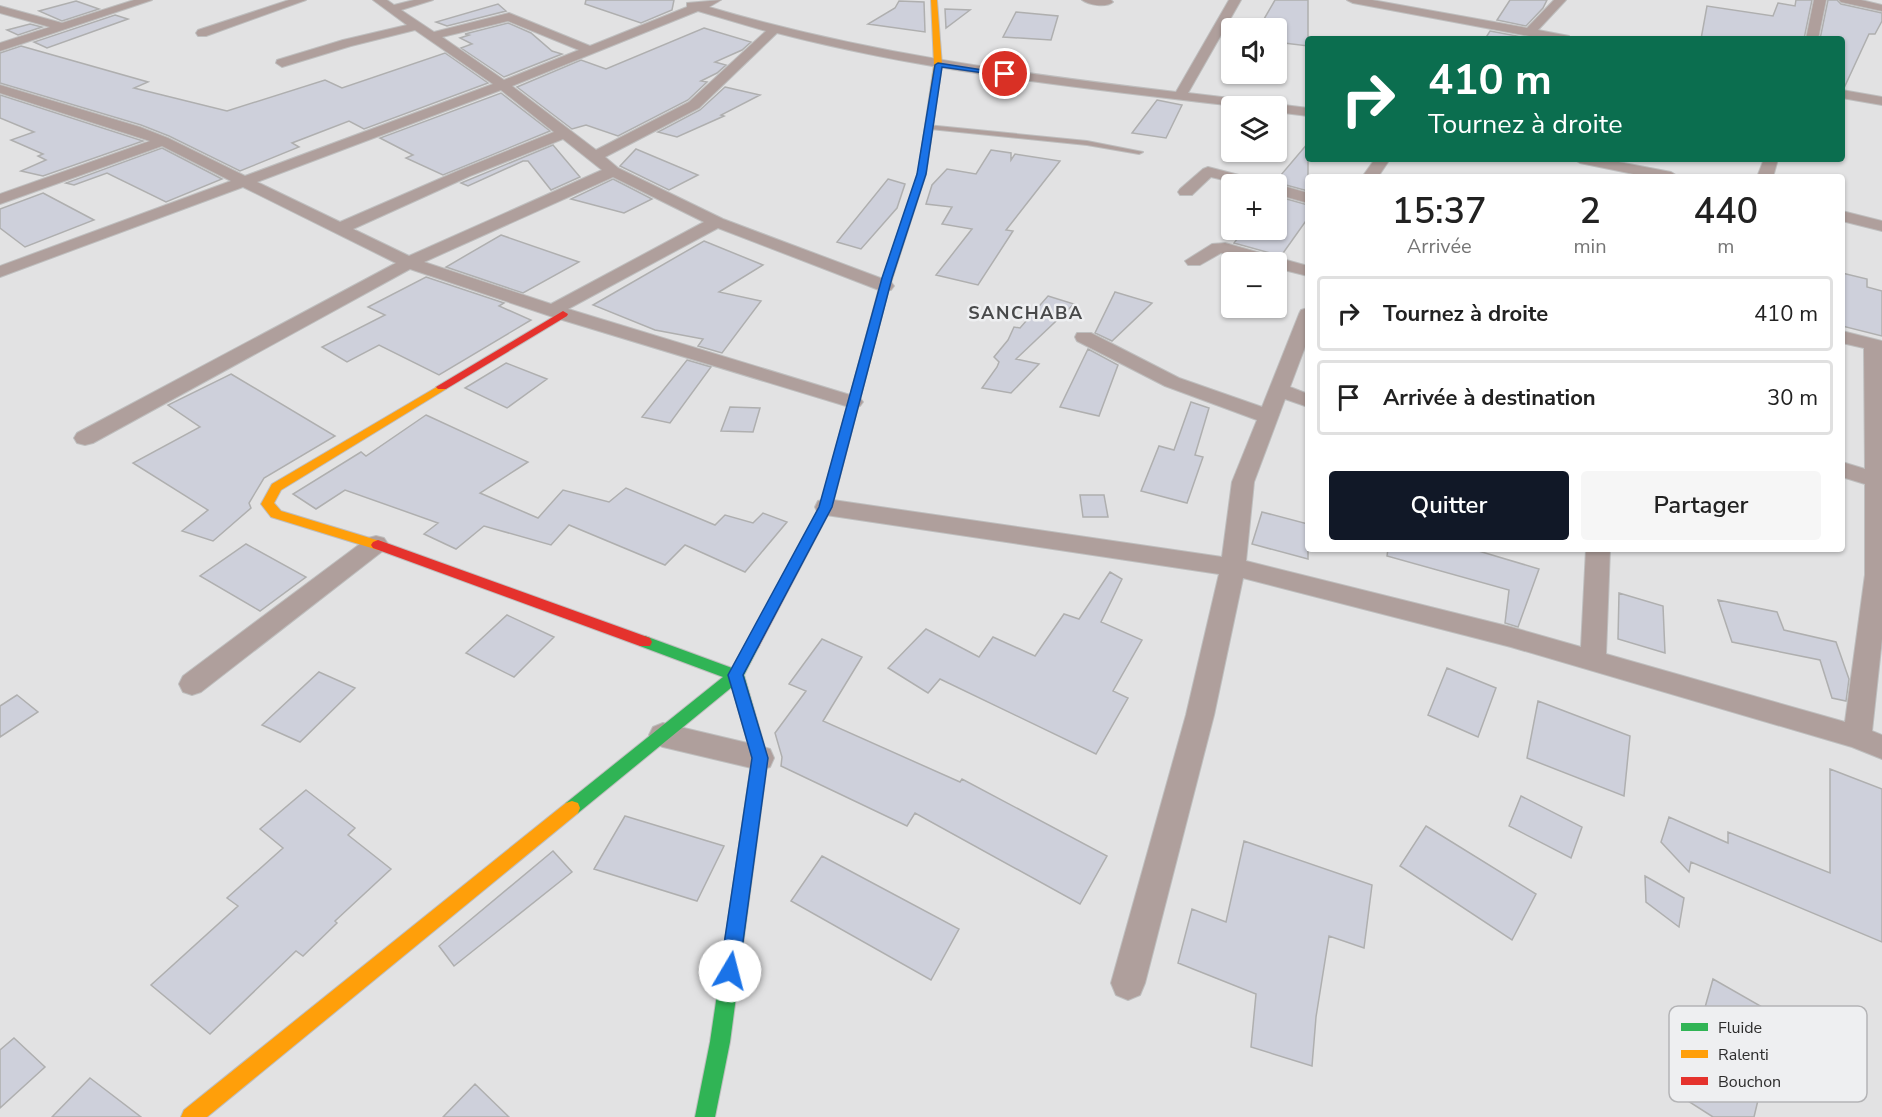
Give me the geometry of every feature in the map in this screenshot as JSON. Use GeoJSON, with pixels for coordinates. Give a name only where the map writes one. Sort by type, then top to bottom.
{"type":"FeatureCollection","features":[{"type":"Feature","properties":{"kind":"street"},"geometry":{"type":"LineString","coordinates":[[0,46],[146,0]]}},
{"type":"Feature","properties":{"kind":"street"},"geometry":{"type":"LineString","coordinates":[[202,33],[300,0]]}},
{"type":"Feature","properties":{"kind":"street"},"geometry":{"type":"LineString","coordinates":[[379,0],[503,85],[613,171],[717,222],[885,286]]}},
{"type":"Feature","properties":{"kind":"street"},"geometry":{"type":"LineString","coordinates":[[392,9],[428,0]]}},
{"type":"Feature","properties":{"kind":"street"},"geometry":{"type":"LineString","coordinates":[[675,0],[774,30],[849,48],[938,65],[1221,101]]}},
{"type":"Feature","properties":{"kind":"street"},"geometry":{"type":"LineString","coordinates":[[0,272],[503,85],[715,0]]}},
{"type":"Feature","properties":{"kind":"street"},"geometry":{"type":"LineString","coordinates":[[191,1117],[736,675],[826,507],[885,286],[922,174],[938,65],[934,0]]}},
{"type":"Feature","properties":{"kind":"street"},"geometry":{"type":"LineString","coordinates":[[1088,0],[1107,2]]}},
{"type":"Feature","properties":{"kind":"street"},"geometry":{"type":"LineString","coordinates":[[1180,96],[1235,0]]}},
{"type":"Feature","properties":{"kind":"street"},"geometry":{"type":"LineString","coordinates":[[1353,0],[1550,36]]}},
{"type":"Feature","properties":{"kind":"street"},"geometry":{"type":"LineString","coordinates":[[1530,32],[1560,0]]}},
{"type":"Feature","properties":{"kind":"street"},"geometry":{"type":"LineString","coordinates":[[1813,36],[1820,0]]}},
{"type":"Feature","properties":{"kind":"street"},"geometry":{"type":"LineString","coordinates":[[1845,0],[1882,8]]}},
{"type":"Feature","properties":{"kind":"street"},"geometry":{"type":"LineString","coordinates":[[0,9],[62,27]]}},
{"type":"Feature","properties":{"kind":"street"},"geometry":{"type":"LineString","coordinates":[[433,36],[509,17],[589,50]]}},
{"type":"Feature","properties":{"kind":"street"},"geometry":{"type":"LineString","coordinates":[[1463,32],[1470,21]]}},
{"type":"Feature","properties":{"kind":"street"},"geometry":{"type":"LineString","coordinates":[[282,63],[347,43],[417,26]]}},
{"type":"Feature","properties":{"kind":"street"},"geometry":{"type":"LineString","coordinates":[[596,156],[694,105],[774,30]]}},
{"type":"Feature","properties":{"kind":"street"},"geometry":{"type":"LineString","coordinates":[[4,93],[135,130],[163,141],[409,262],[558,312],[854,402]]}},
{"type":"Feature","properties":{"kind":"street"},"geometry":{"type":"LineString","coordinates":[[1845,95],[1882,101]]}},
{"type":"Feature","properties":{"kind":"street"},"geometry":{"type":"LineString","coordinates":[[1287,109],[1305,112]]}},
{"type":"Feature","properties":{"kind":"street"},"geometry":{"type":"LineString","coordinates":[[341,228],[465,173],[564,134]]}},
{"type":"Feature","properties":{"kind":"street"},"geometry":{"type":"LineString","coordinates":[[0,199],[163,141]]}},
{"type":"Feature","properties":{"kind":"street"},"geometry":{"type":"LineString","coordinates":[[1595,162],[1656,174]]}},
{"type":"Feature","properties":{"kind":"street"},"geometry":{"type":"LineString","coordinates":[[85,438],[409,262],[613,171]]}},
{"type":"Feature","properties":{"kind":"street"},"geometry":{"type":"LineString","coordinates":[[1186,192],[1208,172],[1221,175]]}},
{"type":"Feature","properties":{"kind":"street"},"geometry":{"type":"LineString","coordinates":[[1287,192],[1305,197]]}},
{"type":"Feature","properties":{"kind":"street"},"geometry":{"type":"LineString","coordinates":[[1845,217],[1882,226]]}},
{"type":"Feature","properties":{"kind":"street"},"geometry":{"type":"LineString","coordinates":[[717,222],[558,312],[276,487],[267,504],[276,514],[376,544],[736,675]]}},
{"type":"Feature","properties":{"kind":"street"},"geometry":{"type":"LineString","coordinates":[[1194,261],[1218,248],[1225,248],[1305,270]]}},
{"type":"Feature","properties":{"kind":"street"},"geometry":{"type":"LineString","coordinates":[[1128,982],[1200,715],[1233,567],[1244,482],[1305,322]]}},
{"type":"Feature","properties":{"kind":"street"},"geometry":{"type":"LineString","coordinates":[[1084,337],[1172,382],[1269,417]]}},
{"type":"Feature","properties":{"kind":"street"},"geometry":{"type":"LineString","coordinates":[[1845,338],[1878,346],[1880,453],[1875,480],[1880,575],[1874,665],[1857,737]]}},
{"type":"Feature","properties":{"kind":"street"},"geometry":{"type":"LineString","coordinates":[[1279,390],[1305,400]]}},
{"type":"Feature","properties":{"kind":"street"},"geometry":{"type":"LineString","coordinates":[[1845,470],[1875,480]]}},
{"type":"Feature","properties":{"kind":"street"},"geometry":{"type":"LineString","coordinates":[[826,507],[1233,567],[1511,637],[1857,737],[1882,747]]}},
{"type":"Feature","properties":{"kind":"street"},"geometry":{"type":"LineString","coordinates":[[192,684],[376,544]]}},
{"type":"Feature","properties":{"kind":"street"},"geometry":{"type":"LineString","coordinates":[[1593,660],[1598,552]]}},
{"type":"Feature","properties":{"kind":"street"},"geometry":{"type":"LineString","coordinates":[[705,1117],[720,1042],[760,758],[736,675]]}},
{"type":"Feature","properties":{"kind":"street"},"geometry":{"type":"LineString","coordinates":[[663,735],[760,758]]}},
{"type":"Feature","properties":{"kind":"lane"},"geometry":{"type":"LineString","coordinates":[[930,127],[1087,143],[1139,152]]}},
{"type":"Feature","properties":{"kind":"building"},"geometry":{"type":"Polygon","coordinates":[[[586,0],[674,0],[672,10],[641,23],[585,4],[586,0]]]}},
{"type":"Feature","properties":{"kind":"building"},"geometry":{"type":"Polygon","coordinates":[[[1275,0],[1308,0],[1308,36],[1305,36],[1305,46],[1287,43],[1287,18],[1265,18],[1275,0]]]}},
{"type":"Feature","properties":{"kind":"building"},"geometry":{"type":"Polygon","coordinates":[[[1510,0],[1547,0],[1543,8],[1526,26],[1497,20],[1510,0]]]}},
{"type":"Feature","properties":{"kind":"building"},"geometry":{"type":"Polygon","coordinates":[[[1796,0],[1812,0],[1805,36],[1702,36],[1707,6],[1773,16],[1778,3],[1795,6],[1796,0]]]}},
{"type":"Feature","properties":{"kind":"building"},"geometry":{"type":"Polygon","coordinates":[[[1828,0],[1837,0],[1841,4],[1882,13],[1882,21],[1875,34],[1869,34],[1845,86],[1845,36],[1821,36],[1828,0]]]}},
{"type":"Feature","properties":{"kind":"building"},"geometry":{"type":"Polygon","coordinates":[[[76,1],[99,9],[62,21],[39,11],[76,1]]]}},
{"type":"Feature","properties":{"kind":"building"},"geometry":{"type":"Polygon","coordinates":[[[899,1],[924,2],[925,32],[868,24],[895,8],[899,1]]]}},
{"type":"Feature","properties":{"kind":"building"},"geometry":{"type":"Polygon","coordinates":[[[498,4],[506,11],[447,26],[436,22],[498,4]]]}},
{"type":"Feature","properties":{"kind":"building"},"geometry":{"type":"Polygon","coordinates":[[[945,9],[970,10],[946,28],[945,9]]]}},
{"type":"Feature","properties":{"kind":"building"},"geometry":{"type":"Polygon","coordinates":[[[1016,12],[1058,16],[1051,40],[1003,37],[1016,12]]]}},
{"type":"Feature","properties":{"kind":"building"},"geometry":{"type":"Polygon","coordinates":[[[115,15],[128,19],[47,48],[34,42],[115,15]]]}},
{"type":"Feature","properties":{"kind":"building"},"geometry":{"type":"Polygon","coordinates":[[[508,23],[531,33],[552,51],[562,54],[504,77],[461,48],[472,44],[460,38],[469,35],[465,34],[508,23]]]}},
{"type":"Feature","properties":{"kind":"building"},"geometry":{"type":"Polygon","coordinates":[[[30,24],[42,27],[18,35],[7,30],[30,24]]]}},
{"type":"Feature","properties":{"kind":"building"},"geometry":{"type":"Polygon","coordinates":[[[704,28],[751,42],[742,50],[715,62],[726,65],[717,73],[701,81],[707,82],[688,100],[618,136],[586,125],[572,129],[517,87],[581,60],[606,69],[704,28]]]}},
{"type":"Feature","properties":{"kind":"building"},"geometry":{"type":"Polygon","coordinates":[[[1490,31],[1516,36],[1487,36],[1490,31]]]}},
{"type":"Feature","properties":{"kind":"building"},"geometry":{"type":"Polygon","coordinates":[[[21,46],[148,82],[134,88],[227,111],[325,80],[342,88],[445,53],[488,83],[364,129],[349,121],[292,143],[299,147],[240,171],[169,136],[141,125],[0,83],[0,53],[21,46]]]}},
{"type":"Feature","properties":{"kind":"building"},"geometry":{"type":"Polygon","coordinates":[[[725,87],[760,95],[721,115],[724,116],[677,137],[658,132],[700,110],[725,87]]]}},
{"type":"Feature","properties":{"kind":"building"},"geometry":{"type":"Polygon","coordinates":[[[501,93],[550,131],[443,175],[406,158],[413,155],[380,138],[501,93]]]}},
{"type":"Feature","properties":{"kind":"building"},"geometry":{"type":"Polygon","coordinates":[[[0,95],[143,141],[43,176],[21,171],[46,160],[38,156],[43,154],[11,140],[34,132],[0,118],[0,95]]]}},
{"type":"Feature","properties":{"kind":"building"},"geometry":{"type":"Polygon","coordinates":[[[1157,100],[1182,105],[1166,138],[1132,133],[1157,100]]]}},
{"type":"Feature","properties":{"kind":"building"},"geometry":{"type":"Polygon","coordinates":[[[553,145],[580,177],[551,190],[528,161],[523,161],[468,186],[461,183],[553,145]]]}},
{"type":"Feature","properties":{"kind":"building"},"geometry":{"type":"Polygon","coordinates":[[[1305,147],[1308,174],[1305,174],[1305,190],[1287,185],[1287,174],[1282,174],[1305,147]]]}},
{"type":"Feature","properties":{"kind":"building"},"geometry":{"type":"Polygon","coordinates":[[[162,148],[222,179],[166,202],[107,173],[74,185],[66,183],[162,148]]]}},
{"type":"Feature","properties":{"kind":"building"},"geometry":{"type":"Polygon","coordinates":[[[636,149],[698,175],[669,190],[620,166],[636,149]]]}},
{"type":"Feature","properties":{"kind":"building"},"geometry":{"type":"Polygon","coordinates":[[[991,150],[1011,153],[1011,160],[1015,154],[1060,161],[1006,230],[1013,231],[978,285],[936,275],[972,229],[942,224],[952,207],[926,204],[932,185],[947,169],[976,174],[991,150]]]}},
{"type":"Feature","properties":{"kind":"building"},"geometry":{"type":"Polygon","coordinates":[[[613,179],[652,199],[624,213],[571,199],[613,179]]]}},
{"type":"Feature","properties":{"kind":"building"},"geometry":{"type":"Polygon","coordinates":[[[888,179],[905,184],[897,208],[861,249],[837,242],[888,179]]]}},
{"type":"Feature","properties":{"kind":"building"},"geometry":{"type":"Polygon","coordinates":[[[43,193],[94,220],[25,247],[0,228],[0,209],[43,193]]]}},
{"type":"Feature","properties":{"kind":"building"},"geometry":{"type":"Polygon","coordinates":[[[1287,199],[1305,204],[1305,222],[1284,252],[1267,252],[1234,243],[1236,240],[1287,240],[1287,199]]]}},
{"type":"Feature","properties":{"kind":"building"},"geometry":{"type":"Polygon","coordinates":[[[501,235],[579,262],[523,293],[446,267],[501,235]]]}},
{"type":"Feature","properties":{"kind":"building"},"geometry":{"type":"Polygon","coordinates":[[[704,241],[763,265],[719,292],[761,301],[722,353],[698,346],[703,339],[655,330],[593,305],[704,241]]]}},
{"type":"Feature","properties":{"kind":"building"},"geometry":{"type":"Polygon","coordinates":[[[1845,274],[1867,279],[1867,287],[1882,291],[1882,336],[1845,327],[1845,274]]]}},
{"type":"Feature","properties":{"kind":"building"},"geometry":{"type":"Polygon","coordinates":[[[426,277],[504,303],[499,306],[531,320],[439,375],[379,345],[347,362],[322,347],[385,315],[368,307],[426,277]]]}},
{"type":"Feature","properties":{"kind":"building"},"geometry":{"type":"Polygon","coordinates":[[[1115,292],[1152,303],[1112,341],[1095,333],[1115,292]]]}},
{"type":"Feature","properties":{"kind":"building"},"geometry":{"type":"Polygon","coordinates":[[[1048,296],[1074,304],[1016,359],[1039,364],[1011,393],[982,388],[999,362],[994,357],[1008,340],[1014,327],[1020,328],[1048,296]]]}},
{"type":"Feature","properties":{"kind":"building"},"geometry":{"type":"Polygon","coordinates":[[[1088,349],[1118,365],[1099,416],[1060,407],[1088,349]]]}},
{"type":"Feature","properties":{"kind":"building"},"geometry":{"type":"Polygon","coordinates":[[[687,360],[711,367],[670,423],[642,417],[687,360]]]}},
{"type":"Feature","properties":{"kind":"building"},"geometry":{"type":"Polygon","coordinates":[[[506,363],[547,379],[507,408],[465,388],[506,363]]]}},
{"type":"Feature","properties":{"kind":"building"},"geometry":{"type":"Polygon","coordinates":[[[231,374],[335,436],[264,478],[249,503],[251,508],[213,541],[182,531],[208,510],[133,463],[200,427],[168,405],[231,374]]]}},
{"type":"Feature","properties":{"kind":"building"},"geometry":{"type":"Polygon","coordinates":[[[1191,402],[1209,408],[1195,455],[1203,457],[1187,503],[1141,491],[1159,446],[1174,450],[1191,402]]]}},
{"type":"Feature","properties":{"kind":"building"},"geometry":{"type":"Polygon","coordinates":[[[730,407],[760,408],[753,432],[721,431],[730,407]]]}},
{"type":"Feature","properties":{"kind":"building"},"geometry":{"type":"Polygon","coordinates":[[[426,415],[528,462],[480,493],[538,518],[563,490],[609,502],[626,488],[715,525],[725,515],[753,523],[763,513],[787,522],[745,572],[685,545],[665,565],[569,525],[551,545],[484,526],[456,549],[424,534],[438,523],[345,490],[316,509],[293,494],[361,452],[366,456],[426,415]]]}},
{"type":"Feature","properties":{"kind":"building"},"geometry":{"type":"Polygon","coordinates":[[[1080,495],[1104,495],[1108,517],[1083,517],[1080,495]]]}},
{"type":"Feature","properties":{"kind":"building"},"geometry":{"type":"Polygon","coordinates":[[[1262,512],[1305,523],[1305,552],[1308,552],[1308,559],[1252,544],[1262,512]]]}},
{"type":"Feature","properties":{"kind":"building"},"geometry":{"type":"Polygon","coordinates":[[[246,544],[306,577],[260,611],[200,576],[246,544]]]}},
{"type":"Feature","properties":{"kind":"building"},"geometry":{"type":"Polygon","coordinates":[[[1388,552],[1482,552],[1539,569],[1518,627],[1505,623],[1509,590],[1387,556],[1388,552]]]}},
{"type":"Feature","properties":{"kind":"building"},"geometry":{"type":"Polygon","coordinates":[[[1110,572],[1122,579],[1101,622],[1142,640],[1113,691],[1128,698],[1096,754],[940,679],[928,693],[888,668],[926,629],[979,657],[993,637],[1035,656],[1064,614],[1079,619],[1110,572]]]}},
{"type":"Feature","properties":{"kind":"building"},"geometry":{"type":"Polygon","coordinates":[[[1619,593],[1663,606],[1665,653],[1618,639],[1619,593]]]}},
{"type":"Feature","properties":{"kind":"building"},"geometry":{"type":"Polygon","coordinates":[[[1718,600],[1777,612],[1784,630],[1836,642],[1849,679],[1846,701],[1832,698],[1820,660],[1732,642],[1718,600]]]}},
{"type":"Feature","properties":{"kind":"building"},"geometry":{"type":"Polygon","coordinates":[[[507,615],[554,637],[514,677],[466,653],[507,615]]]}},
{"type":"Feature","properties":{"kind":"building"},"geometry":{"type":"Polygon","coordinates":[[[822,639],[862,657],[823,721],[960,782],[962,779],[1107,856],[1080,904],[915,813],[907,826],[781,766],[782,757],[775,733],[806,691],[789,684],[822,639]]]}},
{"type":"Feature","properties":{"kind":"building"},"geometry":{"type":"Polygon","coordinates":[[[1447,668],[1496,688],[1478,737],[1428,715],[1447,668]]]}},
{"type":"Feature","properties":{"kind":"building"},"geometry":{"type":"Polygon","coordinates":[[[319,672],[355,688],[300,742],[262,725],[319,672]]]}},
{"type":"Feature","properties":{"kind":"building"},"geometry":{"type":"Polygon","coordinates":[[[17,695],[38,712],[0,737],[0,706],[17,695]]]}},
{"type":"Feature","properties":{"kind":"building"},"geometry":{"type":"Polygon","coordinates":[[[1538,701],[1630,736],[1624,796],[1527,758],[1538,701]]]}},
{"type":"Feature","properties":{"kind":"building"},"geometry":{"type":"Polygon","coordinates":[[[1830,769],[1882,789],[1882,942],[1691,862],[1689,872],[1661,842],[1669,817],[1728,843],[1728,832],[1830,873],[1830,769]]]}},
{"type":"Feature","properties":{"kind":"building"},"geometry":{"type":"Polygon","coordinates":[[[306,790],[355,828],[348,835],[391,869],[335,921],[337,923],[303,956],[296,951],[210,1034],[151,985],[238,906],[227,898],[283,848],[260,829],[306,790]]]}},
{"type":"Feature","properties":{"kind":"building"},"geometry":{"type":"Polygon","coordinates":[[[1521,796],[1582,827],[1571,858],[1509,826],[1521,796]]]}},
{"type":"Feature","properties":{"kind":"building"},"geometry":{"type":"Polygon","coordinates":[[[625,816],[724,846],[697,901],[594,869],[625,816]]]}},
{"type":"Feature","properties":{"kind":"building"},"geometry":{"type":"Polygon","coordinates":[[[1426,826],[1536,894],[1512,940],[1400,866],[1426,826]]]}},
{"type":"Feature","properties":{"kind":"building"},"geometry":{"type":"Polygon","coordinates":[[[1244,841],[1372,885],[1364,948],[1329,936],[1316,1017],[1312,1066],[1251,1047],[1256,994],[1178,963],[1192,909],[1226,922],[1244,841]]]}},
{"type":"Feature","properties":{"kind":"building"},"geometry":{"type":"Polygon","coordinates":[[[553,851],[572,872],[454,966],[439,946],[553,851]]]}},
{"type":"Feature","properties":{"kind":"building"},"geometry":{"type":"Polygon","coordinates":[[[822,856],[959,929],[931,980],[791,901],[822,856]]]}},
{"type":"Feature","properties":{"kind":"building"},"geometry":{"type":"Polygon","coordinates":[[[1645,876],[1684,898],[1679,927],[1646,902],[1645,876]]]}},
{"type":"Feature","properties":{"kind":"building"},"geometry":{"type":"Polygon","coordinates":[[[1713,979],[1760,1006],[1705,1006],[1713,979]]]}},
{"type":"Feature","properties":{"kind":"building"},"geometry":{"type":"Polygon","coordinates":[[[14,1038],[45,1067],[0,1108],[0,1050],[14,1038]]]}},
{"type":"Feature","properties":{"kind":"building"},"geometry":{"type":"Polygon","coordinates":[[[90,1078],[141,1117],[52,1117],[90,1078]]]}},
{"type":"Feature","properties":{"kind":"building"},"geometry":{"type":"Polygon","coordinates":[[[475,1084],[509,1117],[443,1117],[475,1084]]]}},
{"type":"Feature","properties":{"kind":"building"},"geometry":{"type":"Polygon","coordinates":[[[1689,1102],[1758,1102],[1754,1117],[1713,1117],[1689,1102]]]}},
{"type":"Feature","properties":{"kind":"traffic: fast"},"geometry":{"type":"LineString","coordinates":[[572,808],[736,675],[645,642]]}},
{"type":"Feature","properties":{"kind":"traffic: fast"},"geometry":{"type":"LineString","coordinates":[[705,1117],[720,1042],[760,758],[736,675],[753,644]]}},
{"type":"Feature","properties":{"kind":"traffic: slow"},"geometry":{"type":"LineString","coordinates":[[883,292],[922,174],[938,65],[934,0]]}},
{"type":"Feature","properties":{"kind":"traffic: slow"},"geometry":{"type":"LineString","coordinates":[[378,545],[276,514],[267,504],[276,487],[442,387]]}},
{"type":"Feature","properties":{"kind":"traffic: slow"},"geometry":{"type":"LineString","coordinates":[[191,1117],[572,808]]}},
{"type":"Feature","properties":{"kind":"traffic: jam"},"geometry":{"type":"LineString","coordinates":[[753,644],[826,507],[883,292]]}},
{"type":"Feature","properties":{"kind":"traffic: jam"},"geometry":{"type":"LineString","coordinates":[[442,387],[563,314]]}},
{"type":"Feature","properties":{"kind":"traffic: jam"},"geometry":{"type":"LineString","coordinates":[[378,545],[645,642]]}},
{"type":"Feature","properties":{"kind":"district","name":"SANCHABA"},"geometry":{"type":"Point","coordinates":[1026,313]}},
{"type":"Feature","properties":{"kind":"route"},"geometry":{"type":"LineString","coordinates":[[730,971],[760,758],[736,675],[826,507],[887,278],[922,174],[938,65],[1005,74]]}}]}
